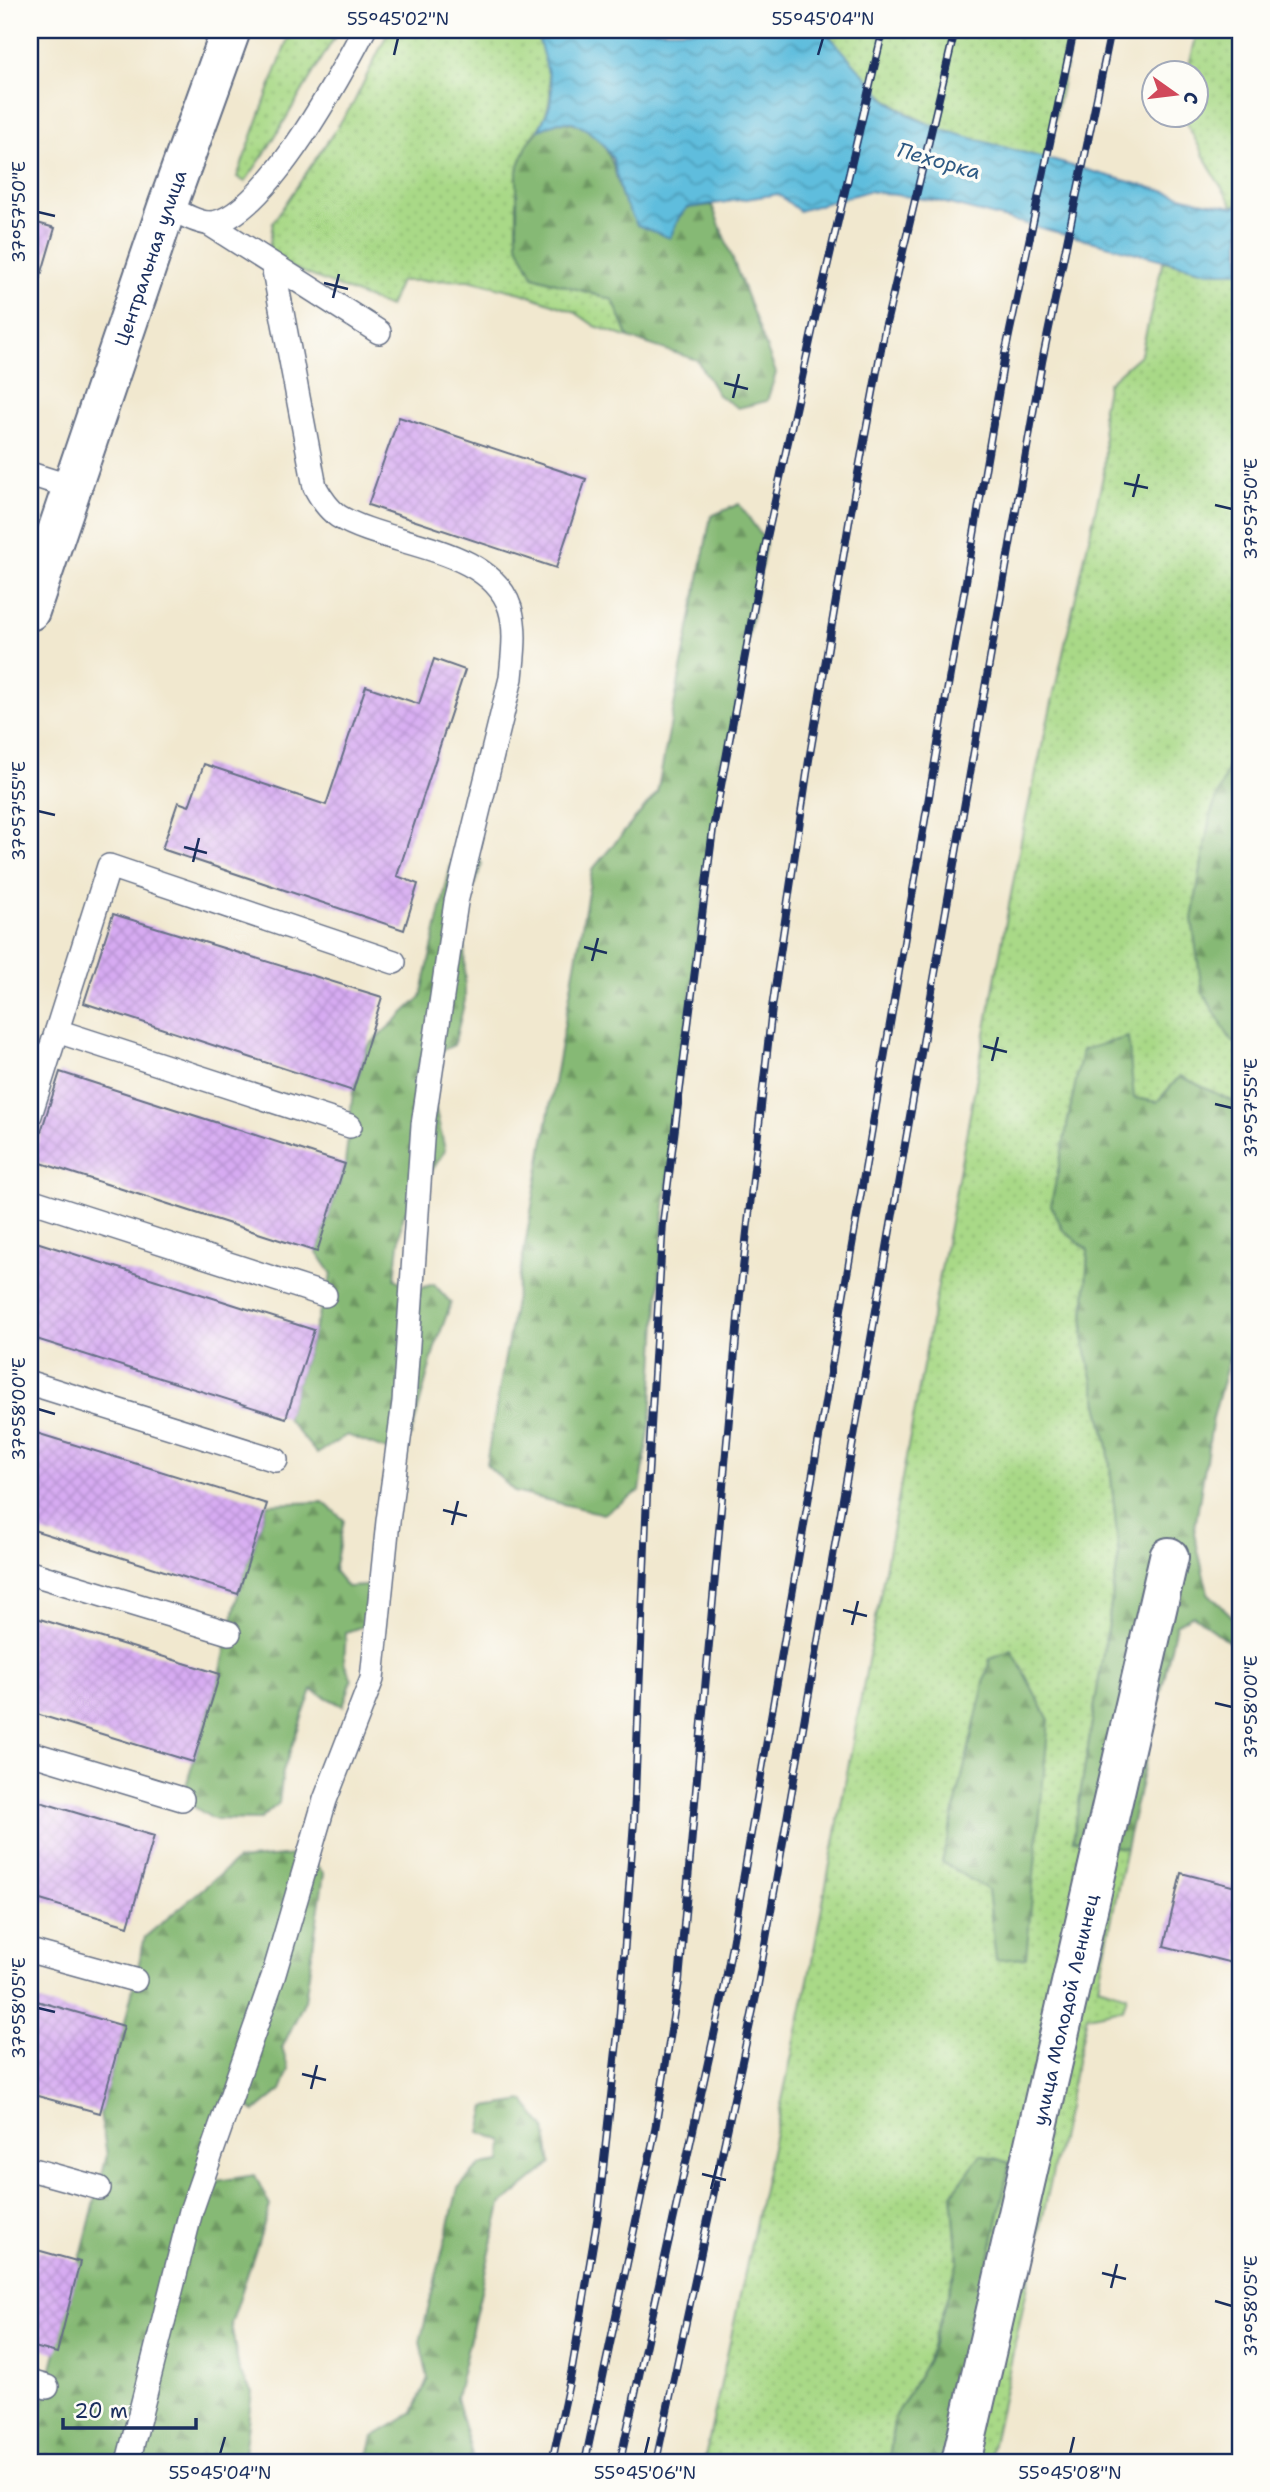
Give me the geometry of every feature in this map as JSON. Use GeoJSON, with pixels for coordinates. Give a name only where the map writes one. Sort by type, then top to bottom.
{"type":"FeatureCollection","features":[{"type":"Feature","properties":{"kind":"street","name":"Центральная улица"},"geometry":{"type":"LineString","coordinates":[[30,611],[167,208],[231,30]]}},
{"type":"Feature","properties":{"kind":"street","name":"улица Молодой Ленинец"},"geometry":{"type":"LineString","coordinates":[[961,2462],[1169,1558]]}},
{"type":"Feature","properties":{"kind":"lane"},"geometry":{"type":"LineString","coordinates":[[208,223],[236,215],[264,190],[332,91],[364,30]]}},
{"type":"Feature","properties":{"kind":"lane"},"geometry":{"type":"LineString","coordinates":[[167,208],[208,223],[379,332]]}},
{"type":"Feature","properties":{"kind":"lane"},"geometry":{"type":"LineString","coordinates":[[128,2462],[191,2211],[273,1977],[325,1800],[372,1679],[388,1521],[404,1402],[423,1125],[456,902],[511,678],[514,641],[510,607],[491,578],[459,558],[357,525],[338,515],[324,503],[315,486],[273,265]]}},
{"type":"Feature","properties":{"kind":"lane"},"geometry":{"type":"LineString","coordinates":[[30,474],[71,487]]}},
{"type":"Feature","properties":{"kind":"lane"},"geometry":{"type":"LineString","coordinates":[[30,1115],[108,866],[394,962]]}},
{"type":"Feature","properties":{"kind":"lane"},"geometry":{"type":"LineString","coordinates":[[57,1031],[349,1126]]}},
{"type":"Feature","properties":{"kind":"lane"},"geometry":{"type":"LineString","coordinates":[[30,1200],[325,1295]]}},
{"type":"Feature","properties":{"kind":"lane"},"geometry":{"type":"LineString","coordinates":[[30,1383],[276,1460]]}},
{"type":"Feature","properties":{"kind":"lane"},"geometry":{"type":"LineString","coordinates":[[30,1573],[229,1633]]}},
{"type":"Feature","properties":{"kind":"lane"},"geometry":{"type":"LineString","coordinates":[[30,1752],[183,1799]]}},
{"type":"Feature","properties":{"kind":"lane"},"geometry":{"type":"LineString","coordinates":[[30,1951],[135,1980]]}},
{"type":"Feature","properties":{"kind":"lane"},"geometry":{"type":"LineString","coordinates":[[30,2169],[99,2188]]}},
{"type":"Feature","properties":{"kind":"green space"},"geometry":{"type":"Polygon","coordinates":[[[291,30],[339,30],[245,182],[237,177],[291,30]]]}},
{"type":"Feature","properties":{"kind":"green space"},"geometry":{"type":"Polygon","coordinates":[[[389,30],[536,30],[550,88],[546,114],[528,143],[533,276],[613,300],[629,338],[595,326],[573,311],[521,293],[469,280],[400,281],[389,307],[280,263],[269,249],[273,222],[354,102],[389,30]]]}},
{"type":"Feature","properties":{"kind":"green space"},"geometry":{"type":"Polygon","coordinates":[[[824,30],[1074,30],[1046,159],[965,137],[907,113],[873,86],[824,30]]]}},
{"type":"Feature","properties":{"kind":"green space"},"geometry":{"type":"Polygon","coordinates":[[[1198,30],[1240,30],[1240,199],[1234,207],[1190,130],[1210,130],[1210,60],[1190,60],[1198,30]]]}},
{"type":"Feature","properties":{"kind":"green space"},"geometry":{"type":"Polygon","coordinates":[[[558,122],[574,124],[596,136],[610,158],[622,198],[679,217],[687,208],[712,205],[776,373],[767,401],[738,408],[718,395],[697,360],[629,338],[613,300],[533,276],[517,243],[517,170],[528,143],[539,130],[558,122]]]}},
{"type":"Feature","properties":{"kind":"green space"},"geometry":{"type":"Polygon","coordinates":[[[1163,261],[1209,272],[1240,272],[1240,735],[1210,816],[1232,1041],[1240,1044],[1240,1101],[1238,1104],[1180,1076],[1157,1102],[1134,1098],[1063,1230],[1088,1250],[1083,1338],[1108,1447],[1119,1555],[1073,1839],[1126,1848],[1098,1986],[1127,1995],[1123,2009],[1087,2016],[989,2462],[944,2462],[1010,2163],[952,2194],[958,2261],[928,2360],[894,2419],[889,2462],[704,2462],[811,1966],[1023,830],[1104,472],[1102,412],[1108,383],[1141,354],[1163,261]],[[988,1890],[996,1959],[1025,1958],[988,1890]]]}},
{"type":"Feature","properties":{"kind":"green space"},"geometry":{"type":"Polygon","coordinates":[[[739,504],[766,542],[713,829],[687,1022],[663,1222],[651,1420],[640,1491],[603,1514],[515,1492],[486,1464],[592,870],[657,793],[711,516],[739,504]]]}},
{"type":"Feature","properties":{"kind":"green space"},"geometry":{"type":"Polygon","coordinates":[[[1240,735],[1240,1044],[1232,1042],[1202,991],[1192,919],[1210,816],[1240,735]]]}},
{"type":"Feature","properties":{"kind":"green space"},"geometry":{"type":"Polygon","coordinates":[[[473,848],[482,864],[464,914],[465,1000],[454,1045],[420,1060],[413,1085],[433,1098],[445,1150],[402,1218],[395,1279],[415,1290],[434,1284],[451,1303],[435,1347],[411,1436],[389,1451],[347,1435],[317,1454],[286,1418],[332,1274],[317,1252],[345,1164],[353,1091],[367,1047],[421,997],[452,860],[473,848]]]}},
{"type":"Feature","properties":{"kind":"green space"},"geometry":{"type":"Polygon","coordinates":[[[1128,1037],[1134,1098],[1157,1102],[1180,1076],[1238,1104],[1240,1101],[1240,1317],[1213,1418],[1194,1533],[1208,1593],[1240,1624],[1240,1650],[1193,1615],[1176,1625],[1126,1848],[1073,1840],[1119,1555],[1108,1447],[1083,1338],[1088,1250],[1063,1230],[1051,1205],[1082,1050],[1128,1037]]]}},
{"type":"Feature","properties":{"kind":"green space"},"geometry":{"type":"Polygon","coordinates":[[[323,1502],[344,1520],[334,1571],[347,1587],[383,1585],[372,1623],[346,1632],[344,1662],[352,1680],[343,1706],[312,1690],[283,1771],[279,1803],[259,1820],[213,1819],[182,1799],[220,1674],[238,1594],[267,1504],[323,1502]]]}},
{"type":"Feature","properties":{"kind":"green space"},"geometry":{"type":"Polygon","coordinates":[[[1012,1650],[1049,1720],[1026,1958],[996,1960],[988,1890],[942,1862],[990,1658],[1012,1650]]]}},
{"type":"Feature","properties":{"kind":"green space"},"geometry":{"type":"Polygon","coordinates":[[[307,1854],[324,1874],[305,2000],[282,2048],[289,2070],[281,2090],[254,2112],[235,2090],[210,2182],[255,2175],[270,2206],[231,2324],[239,2371],[252,2392],[243,2462],[30,2462],[107,2155],[100,2113],[145,1937],[237,1860],[307,1854]]]}},
{"type":"Feature","properties":{"kind":"green space"},"geometry":{"type":"Polygon","coordinates":[[[524,2101],[545,2128],[551,2164],[501,2205],[456,2398],[474,2462],[366,2462],[373,2437],[413,2413],[428,2378],[420,2342],[458,2188],[480,2165],[501,2162],[503,2141],[480,2132],[486,2107],[524,2101]]]}},
{"type":"Feature","properties":{"kind":"green space"},"geometry":{"type":"Polygon","coordinates":[[[981,2154],[1010,2163],[944,2462],[889,2462],[894,2419],[928,2360],[958,2261],[952,2194],[981,2154]]]}},
{"type":"Feature","properties":{"kind":"water","name":"Пехорка"},"geometry":{"type":"Polygon","coordinates":[[[536,30],[824,30],[887,100],[912,117],[946,131],[1199,201],[1234,207],[1240,205],[1240,272],[1209,272],[938,201],[868,191],[799,211],[778,194],[687,208],[679,217],[670,238],[637,225],[622,198],[613,159],[602,143],[586,129],[573,122],[558,122],[539,130],[550,105],[552,87],[536,30]]]}},
{"type":"Feature","properties":{"kind":"building"},"geometry":{"type":"Polygon","coordinates":[[[30,221],[55,228],[30,313],[30,221]]]}},
{"type":"Feature","properties":{"kind":"building"},"geometry":{"type":"Polygon","coordinates":[[[399,417],[586,479],[556,568],[368,505],[399,417]]]}},
{"type":"Feature","properties":{"kind":"building"},"geometry":{"type":"Polygon","coordinates":[[[434,659],[465,670],[397,876],[418,884],[404,930],[162,849],[178,802],[189,806],[204,764],[326,805],[366,686],[419,704],[434,659]]]}},
{"type":"Feature","properties":{"kind":"building"},"geometry":{"type":"Polygon","coordinates":[[[113,914],[382,997],[353,1091],[84,1003],[113,914]]]}},
{"type":"Feature","properties":{"kind":"building"},"geometry":{"type":"Polygon","coordinates":[[[60,1072],[345,1164],[317,1252],[32,1160],[60,1072]]]}},
{"type":"Feature","properties":{"kind":"building"},"geometry":{"type":"Polygon","coordinates":[[[30,1240],[314,1330],[286,1418],[30,1337],[30,1240]]]}},
{"type":"Feature","properties":{"kind":"building"},"geometry":{"type":"Polygon","coordinates":[[[30,1431],[267,1504],[238,1594],[30,1529],[30,1431]]]}},
{"type":"Feature","properties":{"kind":"building"},"geometry":{"type":"Polygon","coordinates":[[[30,1616],[220,1674],[193,1762],[30,1712],[30,1616]]]}},
{"type":"Feature","properties":{"kind":"building"},"geometry":{"type":"Polygon","coordinates":[[[30,1799],[154,1836],[128,1926],[30,1897],[30,1799]]]}},
{"type":"Feature","properties":{"kind":"building"},"geometry":{"type":"Polygon","coordinates":[[[1181,1873],[1240,1888],[1240,1965],[1164,1946],[1181,1873]]]}},
{"type":"Feature","properties":{"kind":"building"},"geometry":{"type":"Polygon","coordinates":[[[30,1999],[124,2026],[100,2113],[30,2094],[30,1999]]]}},
{"type":"Feature","properties":{"kind":"building"},"geometry":{"type":"Polygon","coordinates":[[[30,2248],[80,2262],[57,2353],[30,2346],[30,2248]]]}},
{"type":"Feature","properties":{"kind":"building"},"geometry":{"type":"Polygon","coordinates":[[[30,2416],[39,2418],[31,2451],[30,2451],[30,2416]]]}},
{"type":"Feature","properties":{"kind":"railway"},"geometry":{"type":"LineString","coordinates":[[552,2462],[572,2369],[598,2215],[619,2023],[634,1821],[647,1494],[663,1222],[713,829],[766,542],[883,30]]}},
{"type":"Feature","properties":{"kind":"railway"},"geometry":{"type":"LineString","coordinates":[[585,2462],[654,2136],[679,1981],[740,1295],[772,1008],[809,760],[885,328],[955,30]]}},
{"type":"Feature","properties":{"kind":"railway"},"geometry":{"type":"LineString","coordinates":[[620,2462],[725,1985],[1005,354],[1074,30]]}},
{"type":"Feature","properties":{"kind":"railway"},"geometry":{"type":"LineString","coordinates":[[656,2462],[756,1996],[1042,362],[1111,30]]}}]}
